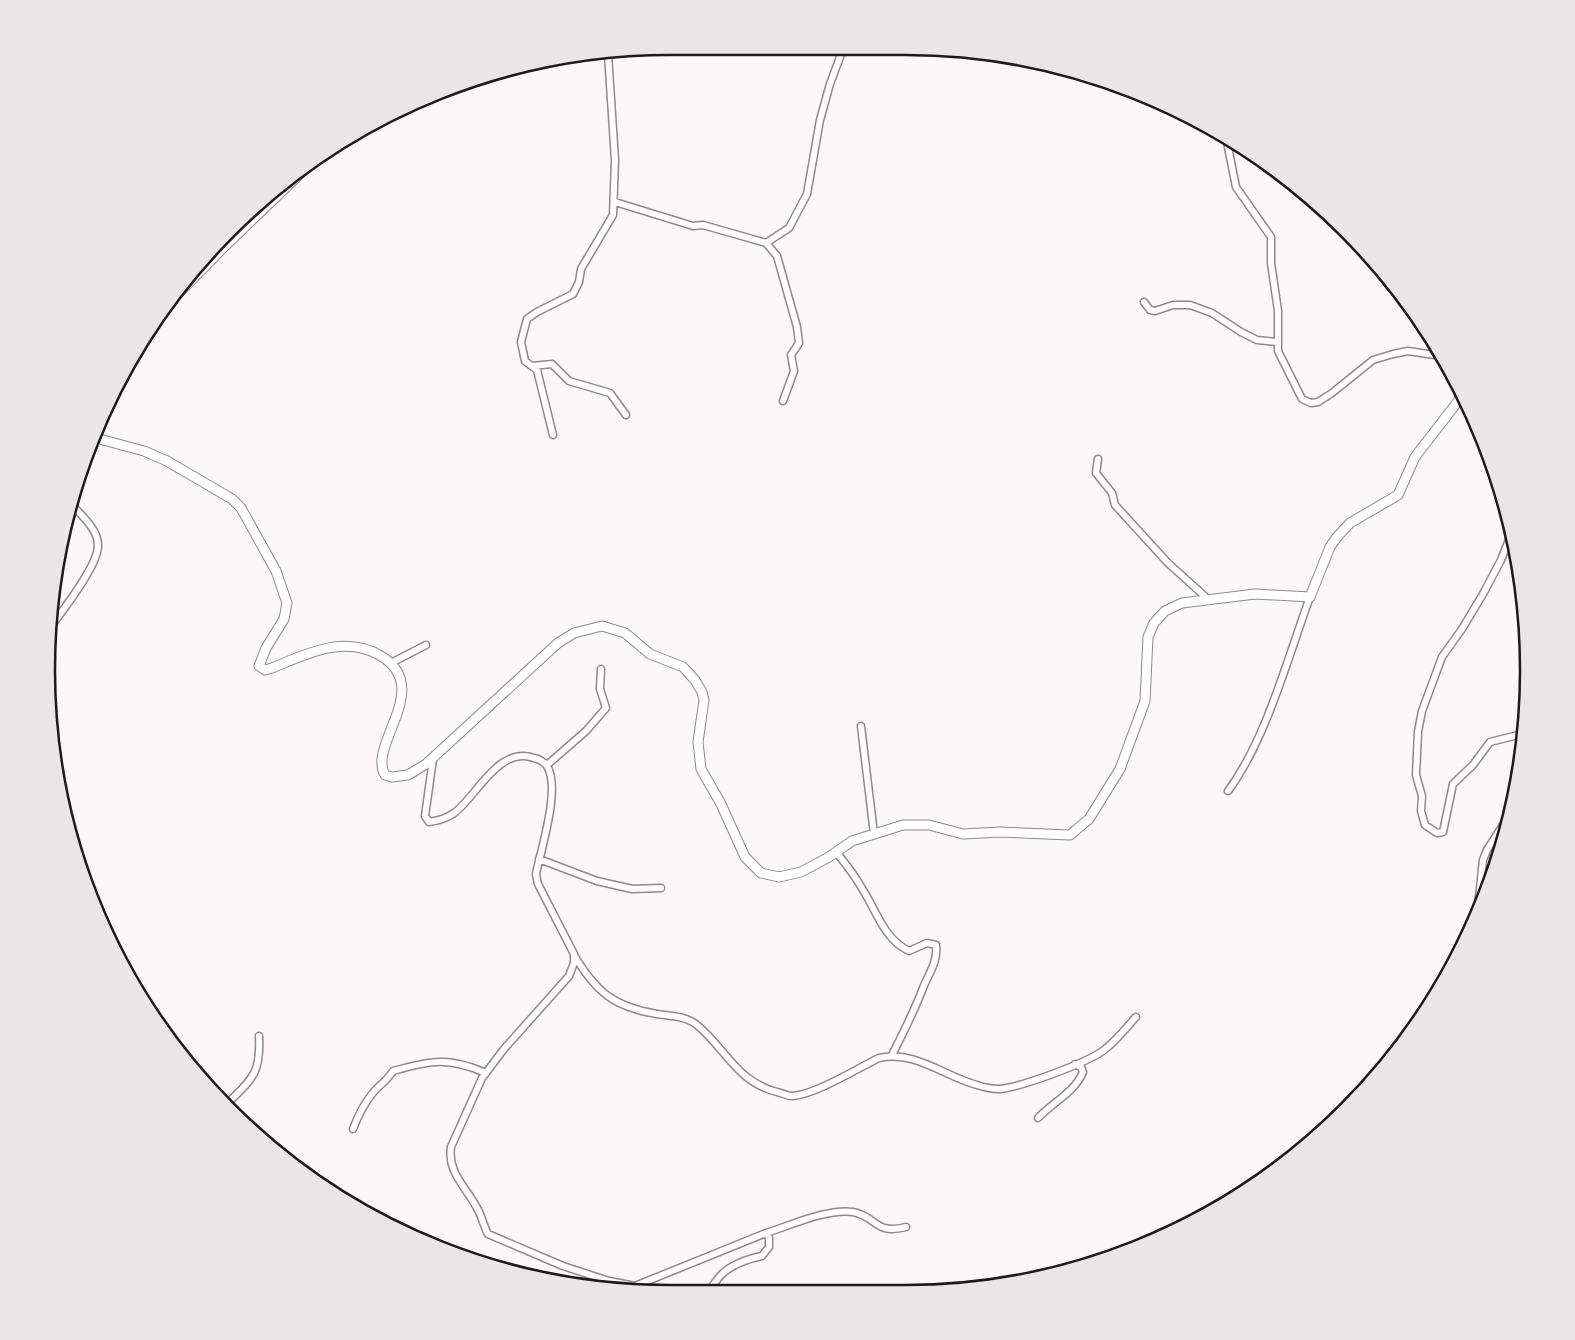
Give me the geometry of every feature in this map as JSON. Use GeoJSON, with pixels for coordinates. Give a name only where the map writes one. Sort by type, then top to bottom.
{"type":"FeatureCollection","features":[{"type":"Feature","properties":{"kind":"street"},"geometry":{"type":"LineString","coordinates":[[766,243],[789,228],[807,194],[820,120],[841,55]]}},
{"type":"Feature","properties":{"kind":"street"},"geometry":{"type":"LineString","coordinates":[[554,435],[537,370],[522,356],[521,342],[527,319],[573,294],[579,282],[581,268],[613,215],[615,202],[615,160],[608,58]]}},
{"type":"Feature","properties":{"kind":"street"},"geometry":{"type":"LineString","coordinates":[[1228,147],[1236,187],[1272,237],[1271,263],[1278,311],[1277,342],[1285,368],[1302,399],[1311,403],[1332,393],[1373,360],[1408,351],[1433,355]]}},
{"type":"Feature","properties":{"kind":"street"},"geometry":{"type":"LineString","coordinates":[[615,202],[693,226],[702,226],[766,243],[777,256],[797,327],[799,343],[791,355],[794,372],[782,401]]}},
{"type":"Feature","properties":{"kind":"street"},"geometry":{"type":"LineString","coordinates":[[226,245],[258,215]]}},
{"type":"Feature","properties":{"kind":"street"},"geometry":{"type":"LineString","coordinates":[[1144,302],[1150,310],[1155,311],[1184,304],[1202,308],[1257,340],[1277,342]]}},
{"type":"Feature","properties":{"kind":"street"},"geometry":{"type":"LineString","coordinates":[[532,366],[552,364],[569,381],[610,394],[626,415]]}},
{"type":"Feature","properties":{"kind":"street"},"geometry":{"type":"LineString","coordinates":[[1228,791],[1243,769],[1255,744],[1330,547],[1350,523],[1398,495],[1415,457],[1458,401]]}},
{"type":"Feature","properties":{"kind":"street"},"geometry":{"type":"LineString","coordinates":[[101,439],[144,451],[167,461],[232,499],[242,508],[276,571],[287,603],[284,619],[261,656],[259,666],[265,670],[315,650],[339,646],[368,649],[391,663],[399,675],[401,689],[397,714],[383,752],[383,772],[392,777],[408,775],[432,759],[564,639],[581,630],[602,626],[613,628],[626,634],[650,654],[683,667],[690,672],[700,687],[704,700],[698,742],[700,769],[721,804],[745,857],[755,870],[769,877],[789,875],[808,869],[852,841],[894,827],[913,824],[929,825],[963,834],[1000,832],[1054,836],[1070,835],[1089,819],[1113,782],[1141,713],[1146,694],[1146,655],[1151,628],[1165,611],[1176,604],[1255,594],[1310,597]]}},
{"type":"Feature","properties":{"kind":"street"},"geometry":{"type":"LineString","coordinates":[[1098,459],[1096,473],[1112,493],[1115,505],[1168,563],[1209,600]]}},
{"type":"Feature","properties":{"kind":"street"},"geometry":{"type":"LineString","coordinates":[[57,617],[97,558],[98,544],[95,536],[90,526],[77,509]]}},
{"type":"Feature","properties":{"kind":"street"},"geometry":{"type":"LineString","coordinates":[[1507,545],[1483,594],[1442,657],[1422,712],[1418,732],[1416,775],[1422,796],[1421,811],[1425,825],[1438,833],[1443,832],[1453,784],[1473,765],[1490,742],[1516,735]]}},
{"type":"Feature","properties":{"kind":"street"},"geometry":{"type":"LineString","coordinates":[[391,663],[426,645]]}},
{"type":"Feature","properties":{"kind":"street"},"geometry":{"type":"LineString","coordinates":[[547,765],[586,731],[606,708],[600,689],[601,670]]}},
{"type":"Feature","properties":{"kind":"street"},"geometry":{"type":"LineString","coordinates":[[861,726],[874,834]]}},
{"type":"Feature","properties":{"kind":"street"},"geometry":{"type":"LineString","coordinates":[[432,759],[425,816],[429,822],[455,813],[483,779],[506,762],[529,756],[547,765],[551,778],[552,794],[536,874],[538,884],[587,976],[603,993],[618,1004],[684,1018],[696,1025],[740,1074],[762,1088],[792,1096],[810,1092],[879,1058],[892,1055],[910,1057],[976,1085],[998,1089],[1019,1084],[1102,1052],[1136,1017]]}},
{"type":"Feature","properties":{"kind":"street"},"geometry":{"type":"LineString","coordinates":[[1480,886],[1486,850],[1498,832]]}},
{"type":"Feature","properties":{"kind":"street"},"geometry":{"type":"LineString","coordinates":[[836,852],[859,883],[886,931],[899,946],[909,951],[927,943],[936,945],[937,955],[929,976],[913,1016],[892,1055]]}},
{"type":"Feature","properties":{"kind":"street"},"geometry":{"type":"LineString","coordinates":[[539,859],[597,881],[632,889],[661,888]]}},
{"type":"Feature","properties":{"kind":"street"},"geometry":{"type":"LineString","coordinates":[[574,954],[574,963],[569,976],[486,1073],[451,1147],[450,1158],[453,1171],[479,1210],[488,1234],[562,1266],[617,1283]]}},
{"type":"Feature","properties":{"kind":"street"},"geometry":{"type":"LineString","coordinates":[[230,1100],[256,1072],[260,1054],[259,1036]]}},
{"type":"Feature","properties":{"kind":"street"},"geometry":{"type":"LineString","coordinates":[[353,1128],[361,1110],[373,1093],[387,1082],[393,1071],[425,1062],[449,1061],[486,1073]]}},
{"type":"Feature","properties":{"kind":"street"},"geometry":{"type":"LineString","coordinates":[[1038,1118],[1049,1106],[1078,1084],[1083,1072],[1081,1067],[1075,1064]]}},
{"type":"Feature","properties":{"kind":"street"},"geometry":{"type":"LineString","coordinates":[[639,1284],[766,1233],[820,1216],[851,1212],[860,1214],[886,1230],[906,1227]]}},
{"type":"Feature","properties":{"kind":"street"},"geometry":{"type":"LineString","coordinates":[[714,1285],[721,1276],[745,1259],[762,1256],[769,1247],[769,1238],[766,1233]]}}]}
